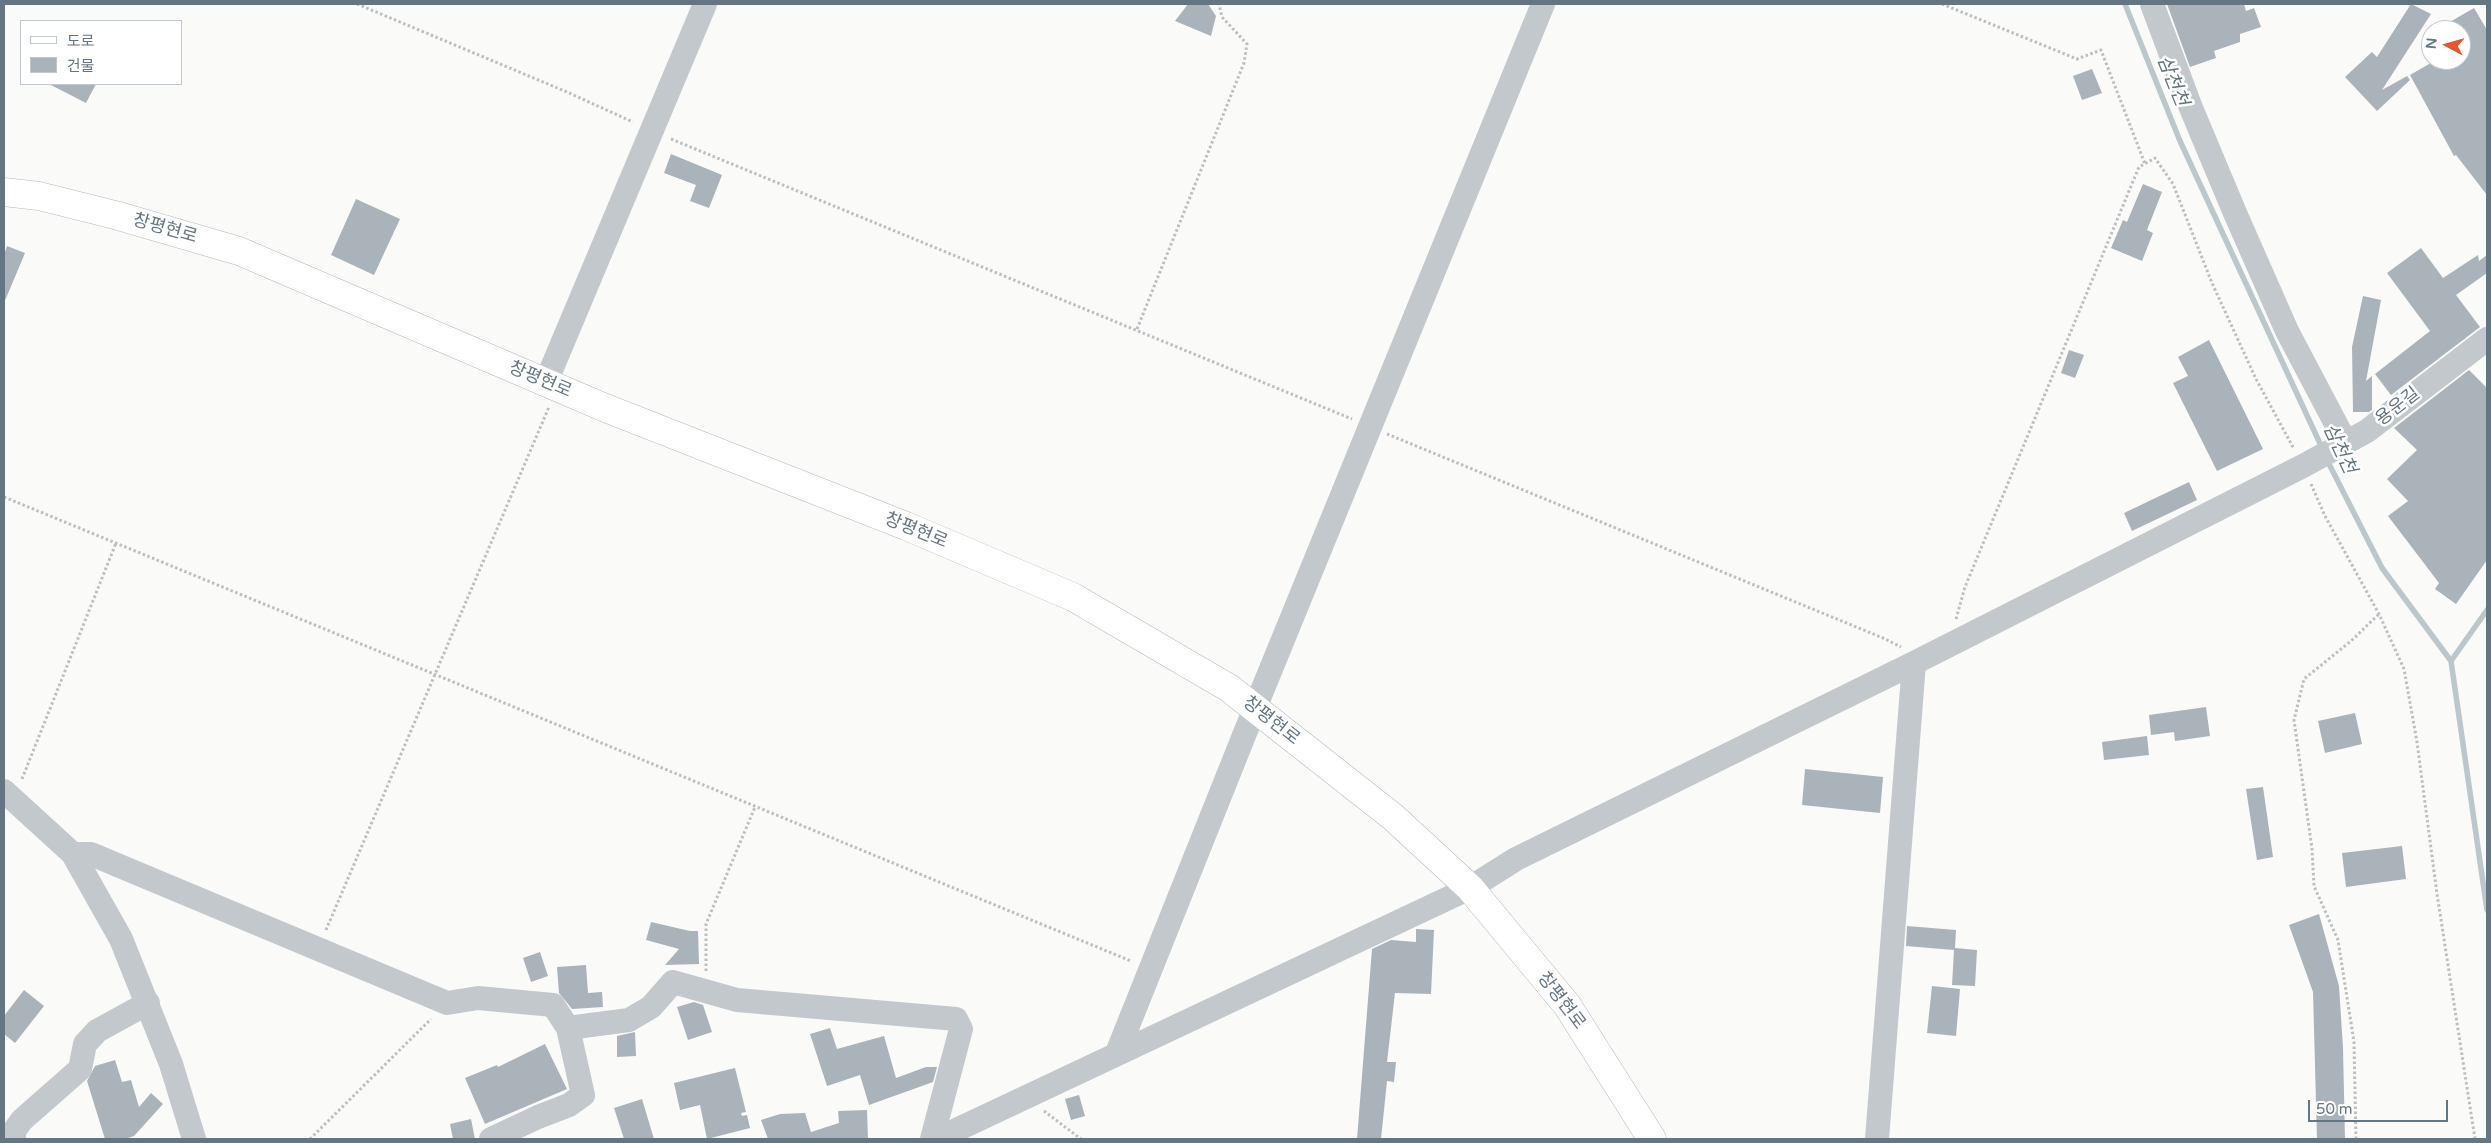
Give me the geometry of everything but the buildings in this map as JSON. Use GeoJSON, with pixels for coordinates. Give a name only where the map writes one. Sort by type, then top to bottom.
{"type":"FeatureCollection","features":[{"type":"Feature","properties":{"kind":"main road","name":"창평현로"},"geometry":{"type":"LineString","coordinates":[[4,192],[39,196],[115,215],[239,251],[551,385],[906,526],[1073,597],[1229,688],[1393,818],[1470,888],[1567,1005],[1652,1139]]}},
{"type":"Feature","properties":{"kind":"street"},"geometry":{"type":"LineString","coordinates":[[551,385],[652,131],[705,4]]}},
{"type":"Feature","properties":{"kind":"street"},"geometry":{"type":"LineString","coordinates":[[1117,1053],[1255,708],[1543,4]]}},
{"type":"Feature","properties":{"kind":"street"},"geometry":{"type":"LineString","coordinates":[[2152,4],[2191,108],[2235,213],[2288,331],[2343,445]]}},
{"type":"Feature","properties":{"kind":"street","name":"용운길"},"geometry":{"type":"LineString","coordinates":[[937,1139],[1470,888],[1516,859],[1914,663],[2303,466],[2368,431],[2487,339]]}},
{"type":"Feature","properties":{"kind":"street"},"geometry":{"type":"LineString","coordinates":[[1877,1139],[1914,663]]}},
{"type":"Feature","properties":{"kind":"street"},"geometry":{"type":"LineString","coordinates":[[4,792],[73,854],[121,939],[171,1064],[194,1139]]}},
{"type":"Feature","properties":{"kind":"street"},"geometry":{"type":"LineString","coordinates":[[73,854],[91,854],[447,1003],[478,998],[552,1005],[568,1028],[583,1094],[569,1105],[491,1139]]}},
{"type":"Feature","properties":{"kind":"street"},"geometry":{"type":"LineString","coordinates":[[568,1028],[629,1020],[651,1007],[674,982],[707,990],[736,1000],[956,1019],[961,1029],[932,1139]]}},
{"type":"Feature","properties":{"kind":"street"},"geometry":{"type":"LineString","coordinates":[[14,1139],[14,1131],[22,1120],[80,1069],[85,1044],[97,1031],[148,1004]]}},
{"type":"Feature","properties":{"kind":"path"},"geometry":{"type":"LineString","coordinates":[[357,4],[567,92],[652,131],[1136,328],[1883,638],[1905,649],[1914,663]]}},
{"type":"Feature","properties":{"kind":"path"},"geometry":{"type":"LineString","coordinates":[[1136,328],[1244,63],[1247,44],[1222,17],[1218,4]]}},
{"type":"Feature","properties":{"kind":"path"},"geometry":{"type":"LineString","coordinates":[[1942,4],[2077,60],[2101,50],[2145,164]]}},
{"type":"Feature","properties":{"kind":"path"},"geometry":{"type":"LineString","coordinates":[[1954,642],[1956,616],[1964,586],[2139,167],[2155,158],[2173,184],[2224,309],[2256,379],[2303,466],[2325,516],[2379,614],[2404,669],[2417,742],[2438,904],[2475,1139]]}},
{"type":"Feature","properties":{"kind":"path"},"geometry":{"type":"LineString","coordinates":[[318,949],[435,674],[551,385]]}},
{"type":"Feature","properties":{"kind":"path"},"geometry":{"type":"LineString","coordinates":[[4,497],[1150,969]]}},
{"type":"Feature","properties":{"kind":"path"},"geometry":{"type":"LineString","coordinates":[[4,792],[22,779],[116,543]]}},
{"type":"Feature","properties":{"kind":"path"},"geometry":{"type":"LineString","coordinates":[[2356,1139],[2353,1033],[2338,940],[2314,886],[2312,849],[2294,720],[2304,679],[2351,642],[2379,614]]}},
{"type":"Feature","properties":{"kind":"path"},"geometry":{"type":"LineString","coordinates":[[707,990],[706,924],[755,806]]}},
{"type":"Feature","properties":{"kind":"path"},"geometry":{"type":"LineString","coordinates":[[310,1139],[447,1003]]}},
{"type":"Feature","properties":{"kind":"path"},"geometry":{"type":"LineString","coordinates":[[1025,1097],[1081,1139]]}},
{"type":"Feature","properties":{"kind":"waterway","name":"삼천천"},"geometry":{"type":"LineString","coordinates":[[2125,4],[2180,141],[2323,450]]}},
{"type":"Feature","properties":{"kind":"waterway","name":"삼천천"},"geometry":{"type":"LineString","coordinates":[[2326,458],[2382,568],[2451,661],[2487,910]]}},
{"type":"Feature","properties":{"kind":"waterway"},"geometry":{"type":"LineString","coordinates":[[2451,661],[2487,610]]}}]}
